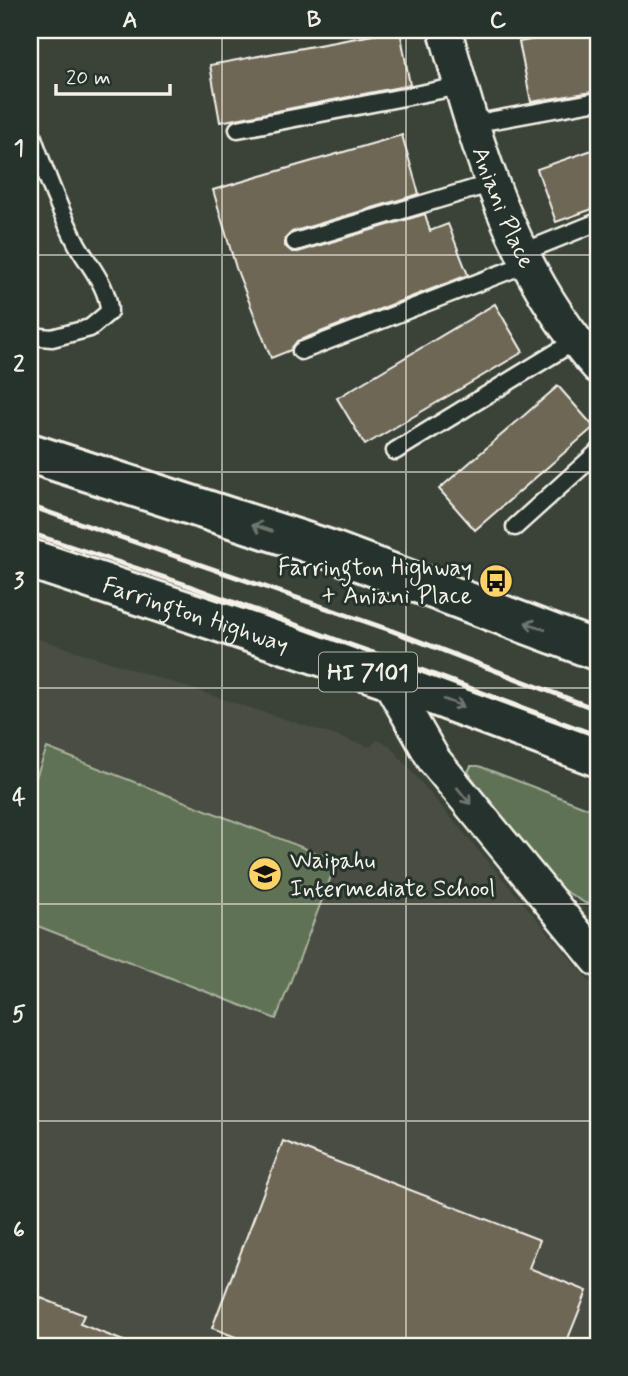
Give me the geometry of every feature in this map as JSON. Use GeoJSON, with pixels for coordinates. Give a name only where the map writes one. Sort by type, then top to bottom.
{"type":"FeatureCollection","features":[{"type":"Feature","properties":{"kind":"main road"},"geometry":{"type":"LineString","coordinates":[[30,453],[327,549],[598,651]]}},
{"type":"Feature","properties":{"kind":"main road","name":"Farrington Highway"},"geometry":{"type":"LineString","coordinates":[[30,559],[387,678],[598,757]]}},
{"type":"Feature","properties":{"kind":"street","name":"Aniani Place"},"geometry":{"type":"LineString","coordinates":[[445,30],[472,124],[503,214],[523,258],[575,341],[598,367]]}},
{"type":"Feature","properties":{"kind":"street"},"geometry":{"type":"LineString","coordinates":[[387,678],[435,760],[598,960]]}},
{"type":"Feature","properties":{"kind":"lane"},"geometry":{"type":"LineString","coordinates":[[237,129],[461,86]]}},
{"type":"Feature","properties":{"kind":"lane"},"geometry":{"type":"LineString","coordinates":[[472,124],[598,101]]}},
{"type":"Feature","properties":{"kind":"lane"},"geometry":{"type":"LineString","coordinates":[[30,129],[77,243],[109,298],[108,312],[90,328],[52,338],[30,336]]}},
{"type":"Feature","properties":{"kind":"lane"},"geometry":{"type":"LineString","coordinates":[[295,242],[493,183]]}},
{"type":"Feature","properties":{"kind":"lane"},"geometry":{"type":"LineString","coordinates":[[301,351],[523,258],[598,222]]}},
{"type":"Feature","properties":{"kind":"lane"},"geometry":{"type":"LineString","coordinates":[[395,451],[575,341]]}},
{"type":"Feature","properties":{"kind":"lane"},"geometry":{"type":"LineString","coordinates":[[515,527],[598,452]]}},
{"type":"Feature","properties":{"kind":"shaded area","name":"Waipahu Intermediate School"},"geometry":{"type":"Polygon","coordinates":[[[30,636],[370,747],[377,740],[389,745],[598,991],[598,1346],[30,1346],[30,636]]]}},
{"type":"Feature","properties":{"kind":"green space"},"geometry":{"type":"Polygon","coordinates":[[[47,748],[337,861],[276,1019],[30,923],[30,793],[47,748]]]}},
{"type":"Feature","properties":{"kind":"green space"},"geometry":{"type":"Polygon","coordinates":[[[471,766],[479,766],[598,812],[598,905],[585,903],[547,880],[468,772],[471,766]]]}},
{"type":"Feature","properties":{"kind":"building"},"geometry":{"type":"Polygon","coordinates":[[[400,30],[410,85],[220,122],[210,65],[400,30]]]}},
{"type":"Feature","properties":{"kind":"building"},"geometry":{"type":"Polygon","coordinates":[[[598,30],[598,91],[531,102],[519,42],[598,30]]]}},
{"type":"Feature","properties":{"kind":"building"},"geometry":{"type":"Polygon","coordinates":[[[402,135],[419,194],[292,232],[285,239],[285,246],[292,252],[298,252],[425,214],[430,231],[448,224],[468,275],[297,341],[291,350],[271,358],[236,268],[213,190],[402,135]]]}},
{"type":"Feature","properties":{"kind":"building"},"geometry":{"type":"Polygon","coordinates":[[[598,148],[598,207],[556,222],[537,169],[598,148]]]}},
{"type":"Feature","properties":{"kind":"building"},"geometry":{"type":"Polygon","coordinates":[[[495,304],[523,352],[365,445],[337,398],[495,304]]]}},
{"type":"Feature","properties":{"kind":"building"},"geometry":{"type":"Polygon","coordinates":[[[558,386],[594,427],[475,530],[439,489],[558,386]]]}},
{"type":"Feature","properties":{"kind":"building"},"geometry":{"type":"Polygon","coordinates":[[[283,1141],[540,1240],[529,1268],[587,1291],[565,1346],[259,1346],[212,1328],[283,1141]]]}},
{"type":"Feature","properties":{"kind":"building"},"geometry":{"type":"Polygon","coordinates":[[[41,1298],[84,1315],[80,1324],[131,1346],[30,1346],[30,1304],[37,1307],[41,1298]]]}},
{"type":"Feature","properties":{"kind":"railway"},"geometry":{"type":"LineString","coordinates":[[30,506],[390,630],[598,710]]}},
{"type":"Feature","properties":{"kind":"railway"},"geometry":{"type":"LineString","coordinates":[[30,533],[184,584],[598,736]]}},
{"type":"Feature","properties":{"kind":"place","name":"Farrington Highway + Aniani Place"},"geometry":{"type":"Point","coordinates":[496,581]}},
{"type":"Feature","properties":{"kind":"place","name":"Waipahu Intermediate School"},"geometry":{"type":"Point","coordinates":[265,874]}}]}
